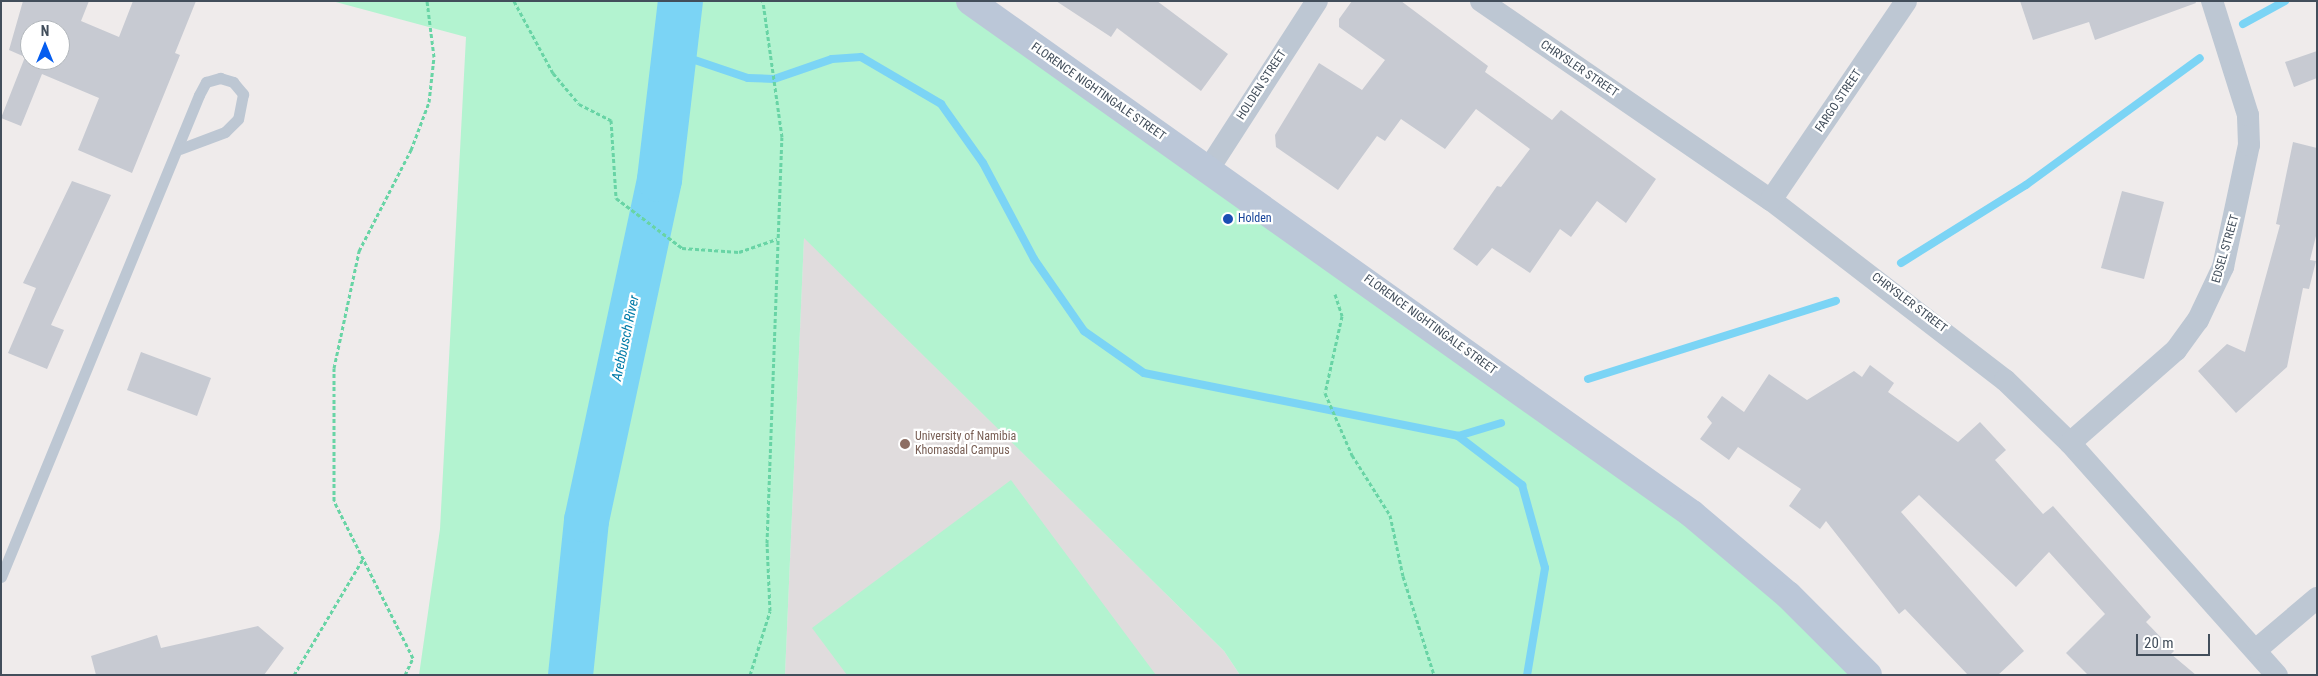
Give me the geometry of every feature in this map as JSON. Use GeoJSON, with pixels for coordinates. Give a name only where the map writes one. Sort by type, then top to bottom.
{"type":"FeatureCollection","features":[{"type":"Feature","properties":{"kind":"main road","name":"FLORENCE NIGHTINGALE STREET"},"geometry":{"type":"LineString","coordinates":[[970,1],[1692,514],[1788,595],[1868,675]]}},
{"type":"Feature","properties":{"kind":"street","name":"HOLDEN STREET"},"geometry":{"type":"LineString","coordinates":[[1208,170],[1317,1]]}},
{"type":"Feature","properties":{"kind":"street","name":"CHRYSLER STREET"},"geometry":{"type":"LineString","coordinates":[[1481,1],[1772,200],[1928,316],[2005,380],[2070,444],[2277,675]]}},
{"type":"Feature","properties":{"kind":"street","name":"FARGO STREET"},"geometry":{"type":"LineString","coordinates":[[1772,200],[1906,1]]}},
{"type":"Feature","properties":{"kind":"street","name":"EDSEL STREET"},"geometry":{"type":"LineString","coordinates":[[2070,444],[2176,350],[2198,320],[2223,267],[2249,144],[2248,115],[2212,1]]}},
{"type":"Feature","properties":{"kind":"street"},"geometry":{"type":"LineString","coordinates":[[2256,650],[2317,598]]}},
{"type":"Feature","properties":{"kind":"lane"},"geometry":{"type":"LineString","coordinates":[[1,577],[180,150],[206,82],[220,78],[233,82],[243,94],[238,120],[226,132],[180,150]]}},
{"type":"Feature","properties":{"kind":"path"},"geometry":{"type":"LineString","coordinates":[[405,675],[413,658],[364,556],[334,501],[334,368],[359,251],[412,150],[429,102],[434,57],[427,1]]}},
{"type":"Feature","properties":{"kind":"path"},"geometry":{"type":"LineString","coordinates":[[514,1],[553,73],[580,104],[611,120],[616,198],[682,248],[739,252],[777,239]]}},
{"type":"Feature","properties":{"kind":"path"},"geometry":{"type":"LineString","coordinates":[[750,675],[770,611],[767,543],[782,137],[763,1]]}},
{"type":"Feature","properties":{"kind":"path"},"geometry":{"type":"LineString","coordinates":[[1334,290],[1342,316],[1325,393],[1352,455],[1390,515],[1403,576],[1434,675]]}},
{"type":"Feature","properties":{"kind":"path"},"geometry":{"type":"LineString","coordinates":[[294,675],[364,556]]}},
{"type":"Feature","properties":{"kind":"shaded area","name":"University of Namibia Khomasdal Campus"},"geometry":{"type":"Polygon","coordinates":[[[804,237],[1224,651],[1240,675],[785,675],[804,237]]]}},
{"type":"Feature","properties":{"kind":"green space"},"geometry":{"type":"Polygon","coordinates":[[[332,1],[970,1],[1692,514],[1868,675],[1240,675],[1224,651],[804,238],[785,675],[419,675],[440,529],[466,37],[332,1]]]}},
{"type":"Feature","properties":{"kind":"green space"},"geometry":{"type":"Polygon","coordinates":[[[1011,480],[1156,675],[847,675],[812,628],[1011,480]]]}},
{"type":"Feature","properties":{"kind":"building"},"geometry":{"type":"Polygon","coordinates":[[[23,1],[89,1],[81,21],[119,37],[133,1],[196,1],[175,53],[180,55],[132,173],[78,150],[99,98],[42,74],[21,126],[1,118],[20,70],[70,70],[70,20],[20,20],[20,55],[9,50],[23,1]]]}},
{"type":"Feature","properties":{"kind":"building"},"geometry":{"type":"Polygon","coordinates":[[[1056,1],[1157,1],[1228,54],[1201,91],[1117,28],[1111,37],[1056,1]]]}},
{"type":"Feature","properties":{"kind":"building"},"geometry":{"type":"Polygon","coordinates":[[[1352,1],[1401,1],[1488,66],[1485,72],[1552,120],[1561,110],[1656,179],[1626,223],[1597,201],[1571,237],[1560,229],[1530,273],[1492,248],[1477,266],[1453,249],[1497,186],[1501,187],[1530,149],[1476,109],[1445,149],[1401,119],[1385,141],[1377,136],[1338,190],[1276,147],[1275,135],[1319,63],[1362,90],[1385,60],[1339,27],[1339,19],[1352,1]]]}},
{"type":"Feature","properties":{"kind":"building"},"geometry":{"type":"Polygon","coordinates":[[[2020,1],[2195,1],[2196,3],[2095,40],[2089,22],[2033,40],[2020,1]]]}},
{"type":"Feature","properties":{"kind":"building"},"geometry":{"type":"Polygon","coordinates":[[[2317,51],[2317,78],[2294,87],[2285,62],[2317,51]]]}},
{"type":"Feature","properties":{"kind":"building"},"geometry":{"type":"Polygon","coordinates":[[[2293,142],[2317,148],[2317,232],[2310,260],[2316,261],[2309,289],[2303,288],[2287,367],[2236,413],[2198,371],[2227,344],[2245,352],[2280,225],[2276,224],[2293,142]]]}},
{"type":"Feature","properties":{"kind":"building"},"geometry":{"type":"Polygon","coordinates":[[[72,181],[111,195],[51,325],[64,330],[47,369],[8,353],[36,288],[23,283],[72,181]]]}},
{"type":"Feature","properties":{"kind":"building"},"geometry":{"type":"Polygon","coordinates":[[[2122,191],[2164,202],[2144,279],[2101,268],[2122,191]]]}},
{"type":"Feature","properties":{"kind":"building"},"geometry":{"type":"Polygon","coordinates":[[[141,352],[211,378],[197,416],[127,390],[141,352]]]}},
{"type":"Feature","properties":{"kind":"building"},"geometry":{"type":"Polygon","coordinates":[[[1870,365],[1894,383],[1888,392],[1958,442],[1980,422],[2006,450],[1995,460],[2043,514],[2053,506],[2151,617],[2146,622],[2174,651],[2171,654],[2196,675],[2088,675],[2066,653],[2105,614],[2049,552],[2016,587],[1919,495],[1901,512],[2024,651],[1998,675],[1968,675],[1905,609],[1899,614],[1826,521],[1820,529],[1789,506],[1801,489],[1738,447],[1729,460],[1700,439],[1712,423],[1707,417],[1722,396],[1744,412],[1769,374],[1807,400],[1854,371],[1862,377],[1870,365]]]}},
{"type":"Feature","properties":{"kind":"building"},"geometry":{"type":"Polygon","coordinates":[[[258,626],[284,648],[264,675],[96,675],[91,656],[157,635],[161,648],[258,626]]]}},
{"type":"Feature","properties":{"kind":"waterway","name":"Arebbusch River"},"geometry":{"type":"LineString","coordinates":[[570,675],[586,520],[659,179],[680,1]]}},
{"type":"Feature","properties":{"kind":"waterway"},"geometry":{"type":"LineString","coordinates":[[2243,24],[2285,1]]}},
{"type":"Feature","properties":{"kind":"waterway"},"geometry":{"type":"LineString","coordinates":[[674,53],[748,78],[774,79],[832,59],[861,57],[941,104],[983,163],[1034,259],[1084,331],[1144,373],[1458,436],[1522,485],[1545,568],[1527,675]]}},
{"type":"Feature","properties":{"kind":"waterway"},"geometry":{"type":"LineString","coordinates":[[1901,263],[2026,185],[2200,58]]}},
{"type":"Feature","properties":{"kind":"waterway"},"geometry":{"type":"LineString","coordinates":[[1588,379],[1836,301]]}},
{"type":"Feature","properties":{"kind":"waterway"},"geometry":{"type":"LineString","coordinates":[[1458,436],[1501,423]]}},
{"type":"Feature","properties":{"kind":"place","name":"Holden"},"geometry":{"type":"Point","coordinates":[1228,219]}},
{"type":"Feature","properties":{"kind":"place","name":"University of Namibia Khomasdal Campus"},"geometry":{"type":"Point","coordinates":[905,444]}}]}
